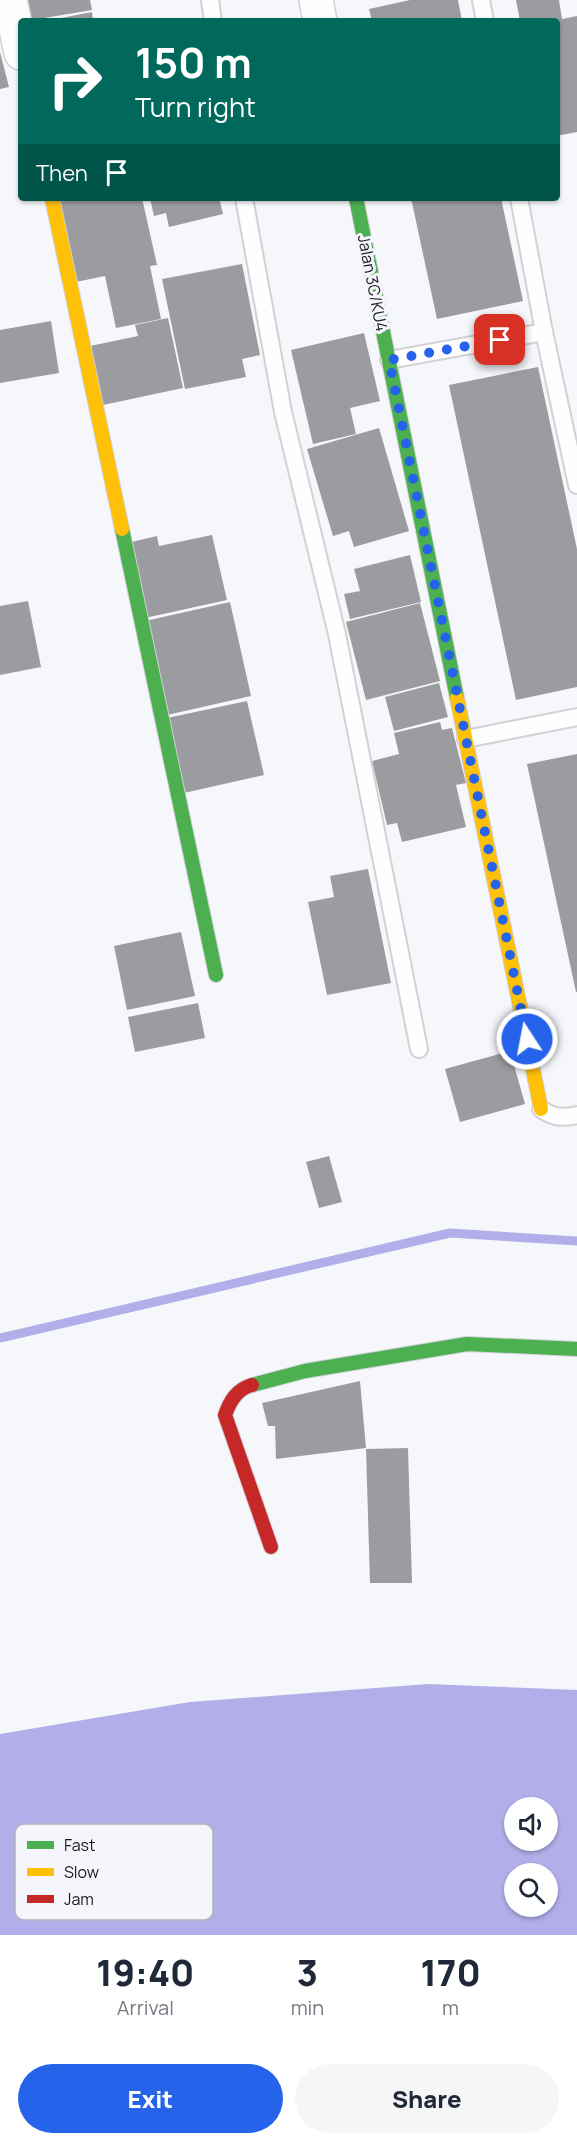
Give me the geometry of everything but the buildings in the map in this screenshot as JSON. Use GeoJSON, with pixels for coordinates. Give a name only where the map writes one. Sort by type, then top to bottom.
{"type":"FeatureCollection","features":[{"type":"Feature","properties":{"kind":"street"},"geometry":{"type":"LineString","coordinates":[[10,0],[18,39]]}},
{"type":"Feature","properties":{"kind":"street"},"geometry":{"type":"LineString","coordinates":[[316,0],[319,18]]}},
{"type":"Feature","properties":{"kind":"street"},"geometry":{"type":"LineString","coordinates":[[53,201],[216,975]]}},
{"type":"Feature","properties":{"kind":"street","name":"Jalan 3C/KU4"},"geometry":{"type":"LineString","coordinates":[[357,201],[541,1108]]}},
{"type":"Feature","properties":{"kind":"street"},"geometry":{"type":"LineString","coordinates":[[271,1547],[225,1414],[230,1400],[247,1386],[305,1371],[467,1344],[577,1349]]}},
{"type":"Feature","properties":{"kind":"lane"},"geometry":{"type":"LineString","coordinates":[[210,0],[213,18]]}},
{"type":"Feature","properties":{"kind":"lane"},"geometry":{"type":"LineString","coordinates":[[481,0],[484,18]]}},
{"type":"Feature","properties":{"kind":"lane"},"geometry":{"type":"LineString","coordinates":[[245,201],[283,412],[337,634],[419,1048]]}},
{"type":"Feature","properties":{"kind":"lane"},"geometry":{"type":"LineString","coordinates":[[520,201],[544,332],[577,485]]}},
{"type":"Feature","properties":{"kind":"lane"},"geometry":{"type":"LineString","coordinates":[[389,360],[544,332]]}},
{"type":"Feature","properties":{"kind":"lane"},"geometry":{"type":"LineString","coordinates":[[466,739],[577,717]]}},
{"type":"Feature","properties":{"kind":"lane"},"geometry":{"type":"LineString","coordinates":[[541,1108],[550,1115],[561,1118],[577,1115]]}},
{"type":"Feature","properties":{"kind":"water"},"geometry":{"type":"Polygon","coordinates":[[[428,1684],[577,1690],[577,1935],[0,1935],[0,1734],[190,1702],[428,1684]]]}},
{"type":"Feature","properties":{"kind":"waterway"},"geometry":{"type":"LineString","coordinates":[[0,1338],[450,1233],[577,1241]]}},
{"type":"Feature","properties":{"kind":"traffic: fast"},"geometry":{"type":"LineString","coordinates":[[357,201],[457,698]]}},
{"type":"Feature","properties":{"kind":"traffic: fast"},"geometry":{"type":"LineString","coordinates":[[122,529],[216,975]]}},
{"type":"Feature","properties":{"kind":"traffic: fast"},"geometry":{"type":"LineString","coordinates":[[252,1385],[305,1371],[467,1344],[577,1349]]}},
{"type":"Feature","properties":{"kind":"traffic: slow"},"geometry":{"type":"LineString","coordinates":[[53,201],[122,529]]}},
{"type":"Feature","properties":{"kind":"traffic: slow"},"geometry":{"type":"LineString","coordinates":[[457,698],[541,1109]]}},
{"type":"Feature","properties":{"kind":"traffic: jam"},"geometry":{"type":"LineString","coordinates":[[252,1385],[242,1389],[235,1396],[225,1415],[271,1547]]}},
{"type":"Feature","properties":{"kind":"route"},"geometry":{"type":"LineString","coordinates":[[500,340],[389,360],[527,1039]]}}]}
